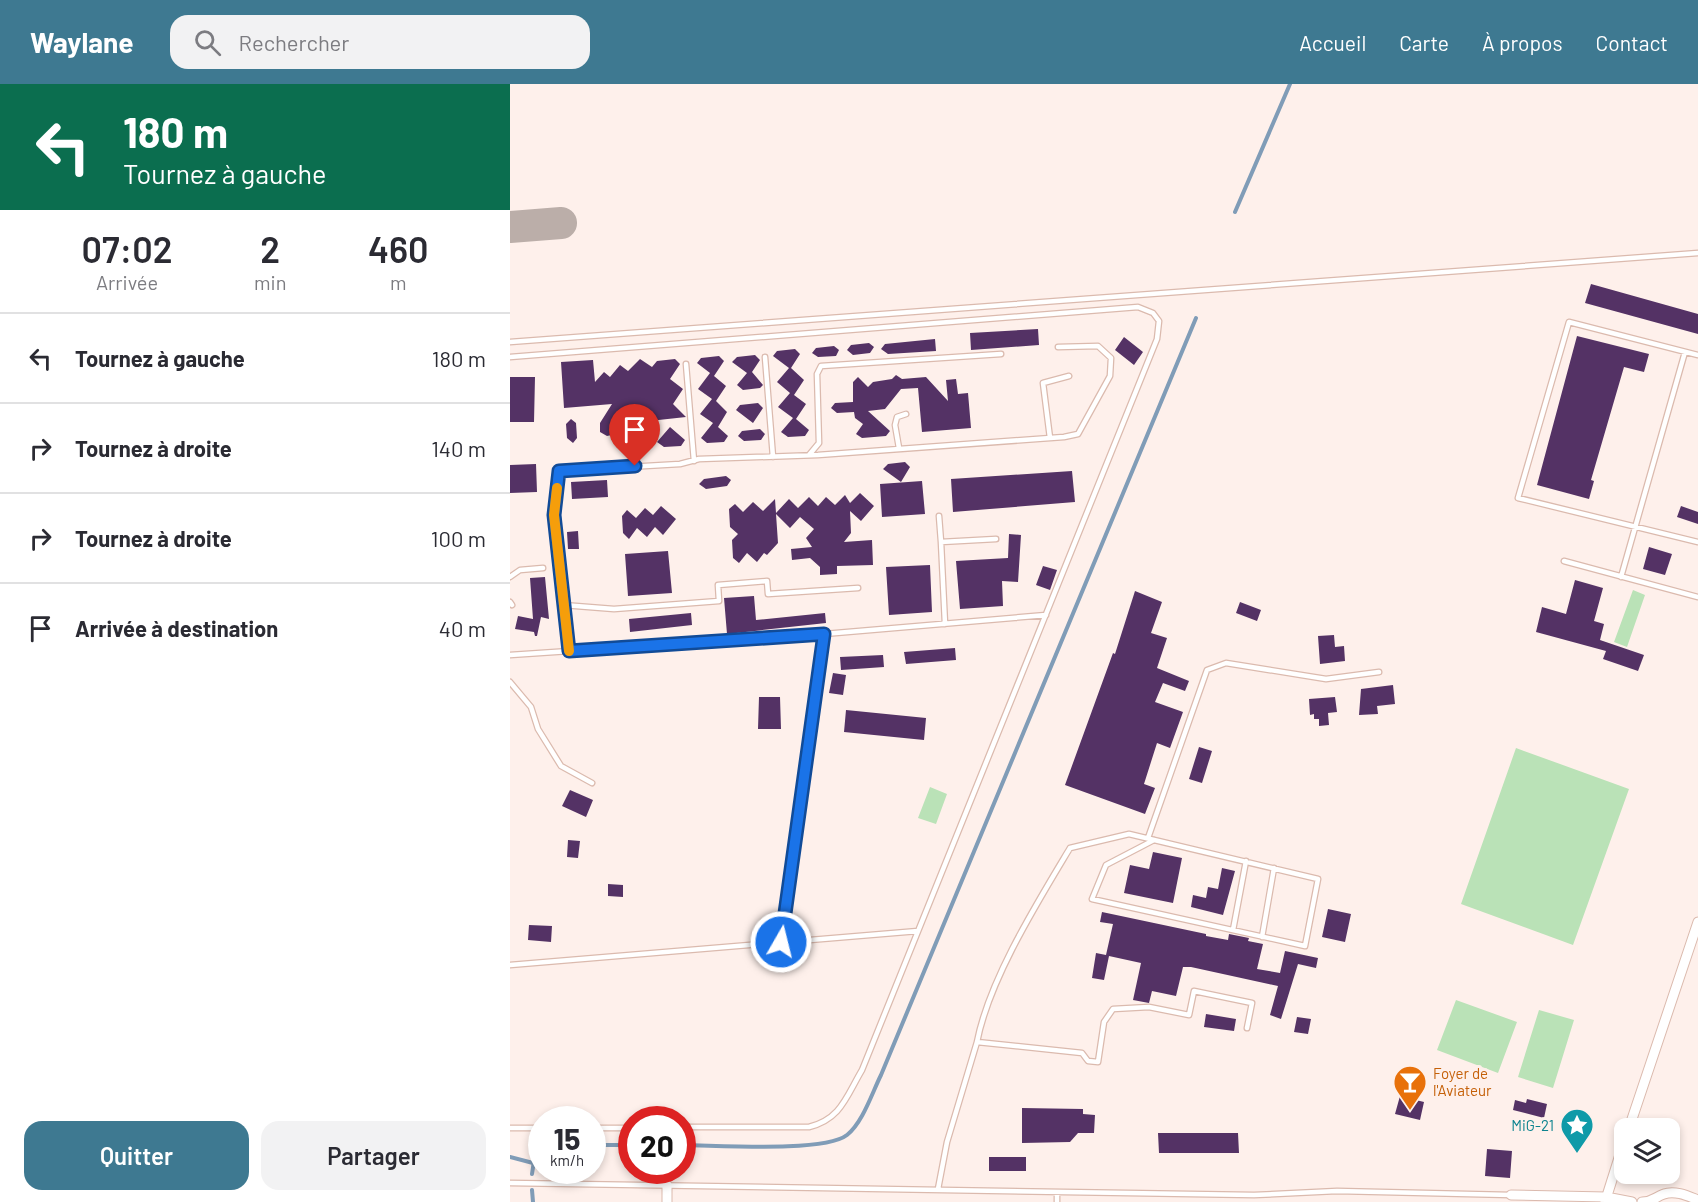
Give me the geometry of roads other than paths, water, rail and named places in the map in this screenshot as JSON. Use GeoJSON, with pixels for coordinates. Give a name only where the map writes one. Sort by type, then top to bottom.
{"type":"FeatureCollection","features":[{"type":"Feature","properties":{"kind":"street"},"geometry":{"type":"LineString","coordinates":[[1632,1118],[1698,922]]}},
{"type":"Feature","properties":{"kind":"street"},"geometry":{"type":"LineString","coordinates":[[1605,1200],[1614,1173]]}},
{"type":"Feature","properties":{"kind":"street"},"geometry":{"type":"LineString","coordinates":[[667,1185],[667,1202]]}},
{"type":"Feature","properties":{"kind":"street"},"geometry":{"type":"LineString","coordinates":[[1642,1202],[1652,1202],[1665,1193],[1682,1193],[1698,1200]]}},
{"type":"Feature","properties":{"kind":"street"},"geometry":{"type":"LineString","coordinates":[[1510,1195],[1632,1202]]}},
{"type":"Feature","properties":{"kind":"lane"},"geometry":{"type":"LineString","coordinates":[[510,342],[1698,253]]}},
{"type":"Feature","properties":{"kind":"lane"},"geometry":{"type":"LineString","coordinates":[[510,357],[1138,307],[1153,313],[1159,321],[1157,339],[862,1070],[836,1114],[825,1123],[809,1127],[696,1127]]}},
{"type":"Feature","properties":{"kind":"lane"},"geometry":{"type":"LineString","coordinates":[[1698,355],[1569,322],[1518,498],[1698,542]]}},
{"type":"Feature","properties":{"kind":"lane"},"geometry":{"type":"LineString","coordinates":[[569,651],[554,515],[559,471],[680,464],[694,460],[809,456],[1078,434],[1110,376],[1111,358],[1098,346],[1058,347]]}},
{"type":"Feature","properties":{"kind":"lane"},"geometry":{"type":"LineString","coordinates":[[1621,577],[1685,352]]}},
{"type":"Feature","properties":{"kind":"lane"},"geometry":{"type":"LineString","coordinates":[[809,456],[819,443],[816,374],[821,366],[1000,354]]}},
{"type":"Feature","properties":{"kind":"lane"},"geometry":{"type":"LineString","coordinates":[[765,357],[773,457]]}},
{"type":"Feature","properties":{"kind":"lane"},"geometry":{"type":"LineString","coordinates":[[686,364],[694,460]]}},
{"type":"Feature","properties":{"kind":"lane"},"geometry":{"type":"LineString","coordinates":[[1050,438],[1043,383],[1069,376]]}},
{"type":"Feature","properties":{"kind":"lane"},"geometry":{"type":"LineString","coordinates":[[899,448],[895,425],[897,417],[906,414]]}},
{"type":"Feature","properties":{"kind":"lane"},"geometry":{"type":"LineString","coordinates":[[939,516],[945,624]]}},
{"type":"Feature","properties":{"kind":"lane"},"geometry":{"type":"LineString","coordinates":[[941,542],[996,540]]}},
{"type":"Feature","properties":{"kind":"lane"},"geometry":{"type":"LineString","coordinates":[[1564,561],[1698,597]]}},
{"type":"Feature","properties":{"kind":"lane"},"geometry":{"type":"LineString","coordinates":[[510,578],[520,570],[543,568]]}},
{"type":"Feature","properties":{"kind":"lane"},"geometry":{"type":"LineString","coordinates":[[563,605],[614,609],[719,601],[718,585],[767,581],[768,594],[858,588]]}},
{"type":"Feature","properties":{"kind":"lane"},"geometry":{"type":"LineString","coordinates":[[510,655],[824,634],[1046,615]]}},
{"type":"Feature","properties":{"kind":"lane"},"geometry":{"type":"LineString","coordinates":[[781,942],[824,634]]}},
{"type":"Feature","properties":{"kind":"lane"},"geometry":{"type":"LineString","coordinates":[[1148,838],[1207,670],[1226,663],[1326,679],[1379,672]]}},
{"type":"Feature","properties":{"kind":"lane"},"geometry":{"type":"LineString","coordinates":[[510,682],[531,707],[538,729],[561,766],[592,783]]}},
{"type":"Feature","properties":{"kind":"lane"},"geometry":{"type":"LineString","coordinates":[[938,1189],[948,1142],[977,1042],[982,1013],[1035,908],[1070,848],[1129,834],[1318,879],[1305,946],[1092,899],[1106,865],[1154,840]]}},
{"type":"Feature","properties":{"kind":"lane"},"geometry":{"type":"LineString","coordinates":[[1233,930],[1246,861]]}},
{"type":"Feature","properties":{"kind":"lane"},"geometry":{"type":"LineString","coordinates":[[1262,937],[1274,868]]}},
{"type":"Feature","properties":{"kind":"lane"},"geometry":{"type":"LineString","coordinates":[[510,965],[918,931]]}},
{"type":"Feature","properties":{"kind":"lane"},"geometry":{"type":"LineString","coordinates":[[977,1042],[1082,1053],[1088,1061],[1098,1062],[1104,1022],[1113,1009],[1149,1006],[1189,1015],[1194,991],[1252,1003],[1247,1028]]}},
{"type":"Feature","properties":{"kind":"lane"},"geometry":{"type":"LineString","coordinates":[[510,1128],[528,1128]]}},
{"type":"Feature","properties":{"kind":"lane"},"geometry":{"type":"LineString","coordinates":[[510,1183],[1254,1195],[1337,1191],[1510,1195]]}},
{"type":"Feature","properties":{"kind":"lane"},"geometry":{"type":"LineString","coordinates":[[1057,1192],[1057,1202]]}},
{"type":"Feature","properties":{"kind":"waterway"},"geometry":{"type":"LineString","coordinates":[[1235,212],[1290,84]]}},
{"type":"Feature","properties":{"kind":"waterway"},"geometry":{"type":"LineString","coordinates":[[696,1145],[768,1147],[816,1144],[835,1141],[847,1135],[858,1123],[881,1075],[1196,318]]}},
{"type":"Feature","properties":{"kind":"waterway"},"geometry":{"type":"LineString","coordinates":[[606,1145],[618,1145]]}},
{"type":"Feature","properties":{"kind":"waterway"},"geometry":{"type":"LineString","coordinates":[[510,1157],[528,1162]]}},
{"type":"Feature","properties":{"kind":"waterway"},"geometry":{"type":"LineString","coordinates":[[532,1190],[533,1202]]}},
{"type":"Feature","properties":{"kind":"place","name":"Foyer de l'Aviateur"},"geometry":{"type":"Point","coordinates":[1410,1111]}},
{"type":"Feature","properties":{"kind":"place","name":"MiG-21"},"geometry":{"type":"Point","coordinates":[1577,1154]}}]}
